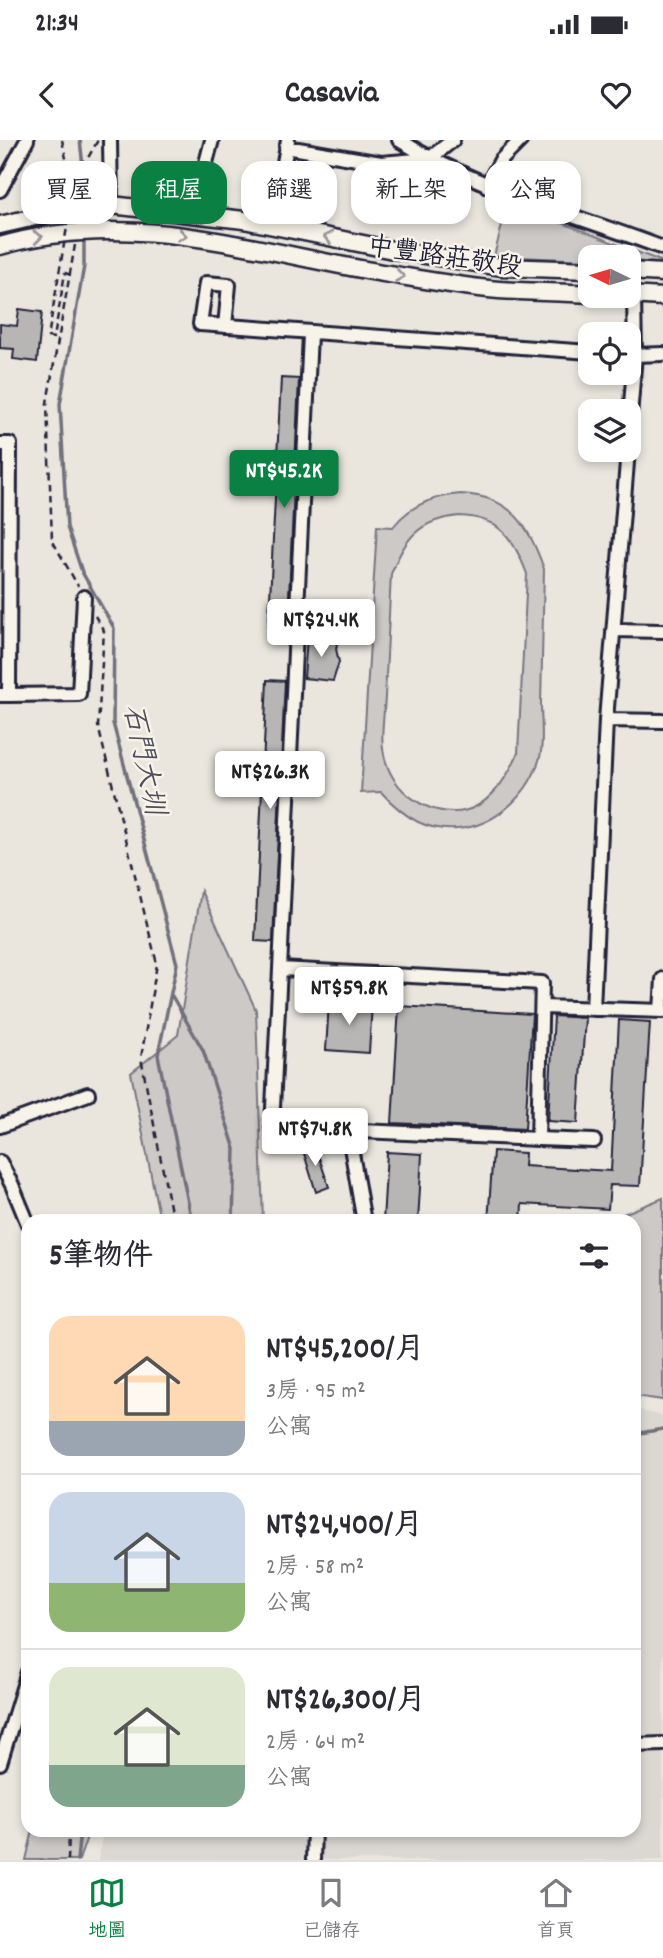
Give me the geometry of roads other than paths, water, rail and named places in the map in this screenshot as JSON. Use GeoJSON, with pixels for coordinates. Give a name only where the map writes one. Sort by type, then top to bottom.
{"type":"FeatureCollection","features":[{"type":"Feature","properties":{"kind":"main road","name":"中豐路莊敬段"},"geometry":{"type":"LineString","coordinates":[[227,218],[393,250],[501,267],[578,270]]}},
{"type":"Feature","properties":{"kind":"main road","name":"中豐路莊敬段"},"geometry":{"type":"LineString","coordinates":[[0,225],[21,220]]}},
{"type":"Feature","properties":{"kind":"main road","name":"中豐路莊敬段"},"geometry":{"type":"LineString","coordinates":[[0,246],[24,239],[103,229],[141,230],[213,240],[388,274],[499,290],[578,293]]}},
{"type":"Feature","properties":{"kind":"main road"},"geometry":{"type":"LineString","coordinates":[[641,272],[663,273]]}},
{"type":"Feature","properties":{"kind":"main road"},"geometry":{"type":"LineString","coordinates":[[641,296],[663,297]]}},
{"type":"Feature","properties":{"kind":"street"},"geometry":{"type":"LineString","coordinates":[[0,190],[27,140]]}},
{"type":"Feature","properties":{"kind":"street"},"geometry":{"type":"LineString","coordinates":[[108,161],[110,140]]}},
{"type":"Feature","properties":{"kind":"street"},"geometry":{"type":"LineString","coordinates":[[206,161],[212,140]]}},
{"type":"Feature","properties":{"kind":"street"},"geometry":{"type":"LineString","coordinates":[[399,140],[429,159],[485,185]]}},
{"type":"Feature","properties":{"kind":"street"},"geometry":{"type":"LineString","coordinates":[[273,226],[287,143],[381,163],[429,159],[453,140]]}},
{"type":"Feature","properties":{"kind":"street"},"geometry":{"type":"LineString","coordinates":[[500,161],[521,140]]}},
{"type":"Feature","properties":{"kind":"street"},"geometry":{"type":"LineString","coordinates":[[581,219],[663,248]]}},
{"type":"Feature","properties":{"kind":"street"},"geometry":{"type":"LineString","coordinates":[[225,326],[578,351]]}},
{"type":"Feature","properties":{"kind":"street"},"geometry":{"type":"LineString","coordinates":[[310,334],[272,1127],[594,1141]]}},
{"type":"Feature","properties":{"kind":"street"},"geometry":{"type":"LineString","coordinates":[[641,355],[663,354]]}},
{"type":"Feature","properties":{"kind":"street"},"geometry":{"type":"LineString","coordinates":[[0,444],[10,444],[5,695],[79,694],[84,597]]}},
{"type":"Feature","properties":{"kind":"street"},"geometry":{"type":"LineString","coordinates":[[593,1009],[606,720],[627,462]]}},
{"type":"Feature","properties":{"kind":"street"},"geometry":{"type":"LineString","coordinates":[[613,630],[663,631]]}},
{"type":"Feature","properties":{"kind":"street"},"geometry":{"type":"LineString","coordinates":[[606,720],[663,721]]}},
{"type":"Feature","properties":{"kind":"street"},"geometry":{"type":"LineString","coordinates":[[280,969],[542,983],[538,1139]]}},
{"type":"Feature","properties":{"kind":"street"},"geometry":{"type":"LineString","coordinates":[[542,1007],[662,1011],[663,979]]}},
{"type":"Feature","properties":{"kind":"street"},"geometry":{"type":"LineString","coordinates":[[0,1126],[88,1094]]}},
{"type":"Feature","properties":{"kind":"street"},"geometry":{"type":"LineString","coordinates":[[348,1130],[363,1214]]}},
{"type":"Feature","properties":{"kind":"street"},"geometry":{"type":"LineString","coordinates":[[0,1162],[24,1214]]}},
{"type":"Feature","properties":{"kind":"street"},"geometry":{"type":"LineString","coordinates":[[0,1763],[21,1695]]}},
{"type":"Feature","properties":{"kind":"street"},"geometry":{"type":"LineString","coordinates":[[641,1745],[663,1744]]}},
{"type":"Feature","properties":{"kind":"street"},"geometry":{"type":"LineString","coordinates":[[313,1860],[314,1837]]}},
{"type":"Feature","properties":{"kind":"waterway","name":"石門大圳"},"geometry":{"type":"LineString","coordinates":[[80,140],[82,161]]}},
{"type":"Feature","properties":{"kind":"waterway","name":"石門大圳"},"geometry":{"type":"LineString","coordinates":[[84,224],[84,229]]}},
{"type":"Feature","properties":{"kind":"waterway","name":"石門大圳"},"geometry":{"type":"LineString","coordinates":[[84,236],[84,266],[60,404],[67,527],[82,572],[114,628],[113,723],[177,964],[158,1055],[190,1214]]}},
{"type":"Feature","properties":{"kind":"waterway"},"geometry":{"type":"LineString","coordinates":[[172,996],[203,1050],[235,1149],[233,1214]]}},
{"type":"Feature","properties":{"kind":"waterway"},"geometry":{"type":"LineString","coordinates":[[641,1433],[663,1429]]}},
{"type":"Feature","properties":{"kind":"waterway","name":"石門大圳"},"geometry":{"type":"LineString","coordinates":[[77,1860],[79,1837]]}}]}
